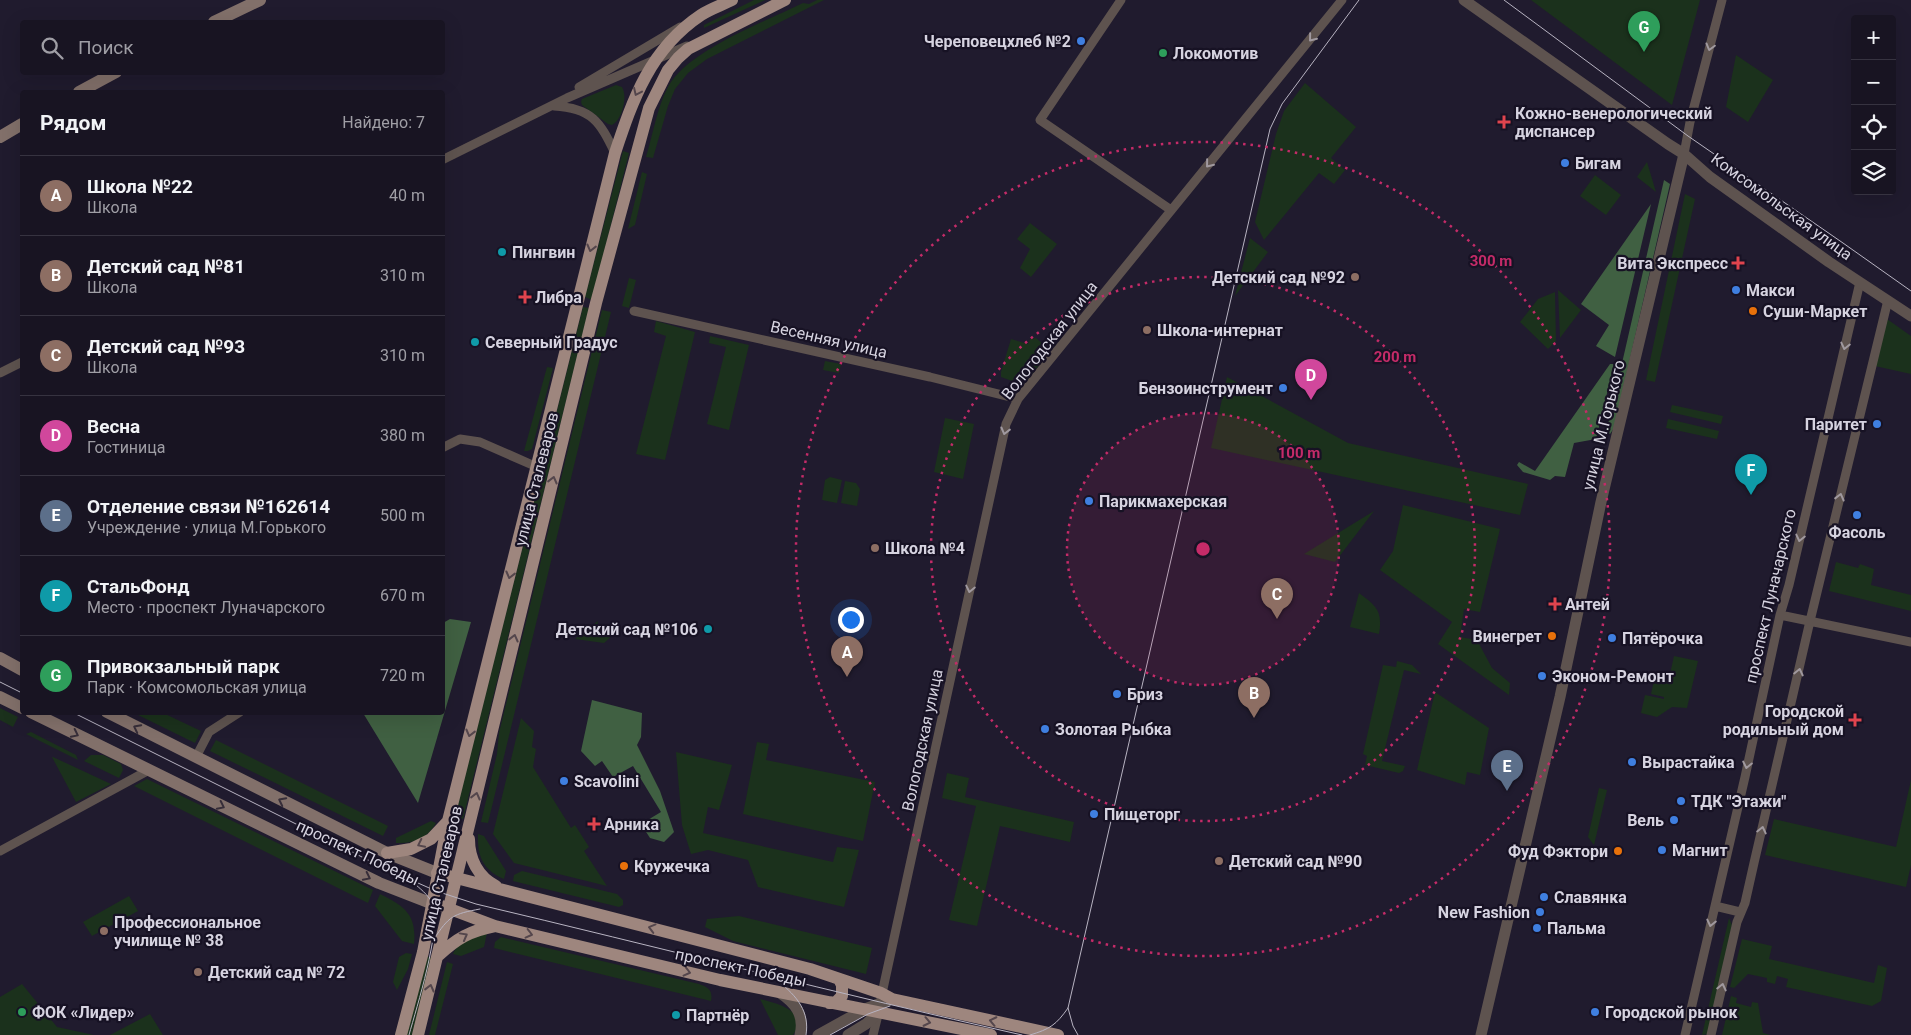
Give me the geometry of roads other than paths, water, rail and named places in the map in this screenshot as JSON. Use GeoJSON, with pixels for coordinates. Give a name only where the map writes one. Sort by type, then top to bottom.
{"type":"FeatureCollection","features":[{"type":"Feature","properties":{"kind":"main road"},"geometry":{"type":"LineString","coordinates":[[218,20],[260,0]]}},
{"type":"Feature","properties":{"kind":"main road","name":"улица Сталеваров"},"geometry":{"type":"LineString","coordinates":[[401,1035],[423,952],[448,821],[615,154],[632,103],[645,75],[656,59],[679,33],[702,14],[732,0]]}},
{"type":"Feature","properties":{"kind":"main road","name":"улица Сталеваров"},"geometry":{"type":"LineString","coordinates":[[418,1035],[596,303],[649,108],[662,81],[678,58],[688,49],[785,0]]}},
{"type":"Feature","properties":{"kind":"main road"},"geometry":{"type":"LineString","coordinates":[[83,90],[110,75]]}},
{"type":"Feature","properties":{"kind":"main road"},"geometry":{"type":"LineString","coordinates":[[0,137],[20,125]]}},
{"type":"Feature","properties":{"kind":"main road"},"geometry":{"type":"LineString","coordinates":[[0,658],[20,669]]}},
{"type":"Feature","properties":{"kind":"main road"},"geometry":{"type":"LineString","coordinates":[[0,697],[20,707]]}},
{"type":"Feature","properties":{"kind":"main road","name":"проспект Победы"},"geometry":{"type":"LineString","coordinates":[[37,715],[379,883],[496,926],[720,980],[830,1003],[865,1009],[883,1002],[1058,1035]]}},
{"type":"Feature","properties":{"kind":"main road","name":"проспект Победы"},"geometry":{"type":"LineString","coordinates":[[114,715],[387,853],[437,873],[810,969],[839,979],[883,1002],[991,1035]]}},
{"type":"Feature","properties":{"kind":"main road"},"geometry":{"type":"LineString","coordinates":[[387,853],[411,849],[431,839],[448,821]]}},
{"type":"Feature","properties":{"kind":"main road"},"geometry":{"type":"LineString","coordinates":[[468,827],[469,850],[475,867],[489,883],[505,891]]}},
{"type":"Feature","properties":{"kind":"main road"},"geometry":{"type":"LineString","coordinates":[[438,956],[453,942],[472,931],[496,926]]}},
{"type":"Feature","properties":{"kind":"main road"},"geometry":{"type":"LineString","coordinates":[[830,1003],[836,1002],[842,996],[842,985],[839,979]]}},
{"type":"Feature","properties":{"kind":"street"},"geometry":{"type":"LineString","coordinates":[[1121,0],[1040,120],[1171,210]]}},
{"type":"Feature","properties":{"kind":"street","name":"Вологодская улица"},"geometry":{"type":"LineString","coordinates":[[873,1035],[883,1002],[1006,424],[1018,399],[1342,0]]}},
{"type":"Feature","properties":{"kind":"street","name":"Комсомольская улица"},"geometry":{"type":"LineString","coordinates":[[1464,0],[1684,154],[1710,177],[1911,316]]}},
{"type":"Feature","properties":{"kind":"street","name":"улица М.Горького"},"geometry":{"type":"LineString","coordinates":[[1481,1035],[1560,697],[1601,502],[1690,122],[1722,0]]}},
{"type":"Feature","properties":{"kind":"street"},"geometry":{"type":"LineString","coordinates":[[551,106],[702,14]]}},
{"type":"Feature","properties":{"kind":"street"},"geometry":{"type":"LineString","coordinates":[[445,159],[551,106],[712,36]]}},
{"type":"Feature","properties":{"kind":"street"},"geometry":{"type":"LineString","coordinates":[[551,106],[569,107],[588,115],[602,127],[615,154]]}},
{"type":"Feature","properties":{"kind":"street","name":"проспект Луначарского"},"geometry":{"type":"LineString","coordinates":[[1685,1035],[1780,615],[1789,584],[1860,282]]}},
{"type":"Feature","properties":{"kind":"street"},"geometry":{"type":"LineString","coordinates":[[1711,1035],[1740,912],[1745,903],[1810,621],[1888,300]]}},
{"type":"Feature","properties":{"kind":"street","name":"Весенняя улица"},"geometry":{"type":"LineString","coordinates":[[634,311],[930,377],[1018,399]]}},
{"type":"Feature","properties":{"kind":"street"},"geometry":{"type":"LineString","coordinates":[[0,372],[20,363]]}},
{"type":"Feature","properties":{"kind":"street"},"geometry":{"type":"LineString","coordinates":[[445,446],[460,439],[480,442],[537,467]]}},
{"type":"Feature","properties":{"kind":"street"},"geometry":{"type":"LineString","coordinates":[[1780,615],[1911,642]]}},
{"type":"Feature","properties":{"kind":"street"},"geometry":{"type":"LineString","coordinates":[[196,757],[209,732],[235,715]]}},
{"type":"Feature","properties":{"kind":"street"},"geometry":{"type":"LineString","coordinates":[[0,851],[149,770]]}},
{"type":"Feature","properties":{"kind":"street"},"geometry":{"type":"LineString","coordinates":[[1715,906],[1740,912]]}},
{"type":"Feature","properties":{"kind":"street"},"geometry":{"type":"LineString","coordinates":[[779,992],[793,1002],[799,1012],[801,1022],[800,1035]]}},
{"type":"Feature","properties":{"kind":"street"},"geometry":{"type":"LineString","coordinates":[[848,1035],[866,1024],[883,1002]]}},
{"type":"Feature","properties":{"kind":"street"},"geometry":{"type":"LineString","coordinates":[[818,1035],[865,1009]]}},
{"type":"Feature","properties":{"kind":"tram line"},"geometry":{"type":"LineString","coordinates":[[1030,1035],[1052,1026],[1068,1008],[1270,129],[1282,104],[1359,0]]}},
{"type":"Feature","properties":{"kind":"tram line"},"geometry":{"type":"LineString","coordinates":[[1504,0],[1688,136],[1911,291]]}},
{"type":"Feature","properties":{"kind":"tram line"},"geometry":{"type":"LineString","coordinates":[[0,682],[20,692]]}},
{"type":"Feature","properties":{"kind":"tram line"},"geometry":{"type":"LineString","coordinates":[[78,715],[382,867],[436,891],[476,904],[1022,1035]]}},
{"type":"Feature","properties":{"kind":"tram line"},"geometry":{"type":"LineString","coordinates":[[409,1035],[427,969],[435,917],[432,902],[416,885]]}},
{"type":"Feature","properties":{"kind":"tram line"},"geometry":{"type":"LineString","coordinates":[[434,939],[452,917],[480,909]]}},
{"type":"Feature","properties":{"kind":"tram line"},"geometry":{"type":"LineString","coordinates":[[779,982],[801,1005],[806,1019],[806,1035]]}},
{"type":"Feature","properties":{"kind":"tram line"},"geometry":{"type":"LineString","coordinates":[[830,1035],[868,1014],[890,1006]]}},
{"type":"Feature","properties":{"kind":"tram line"},"geometry":{"type":"LineString","coordinates":[[1068,1008],[1073,1026],[1078,1035]]}},
{"type":"Feature","properties":{"kind":"place","name":"Череповецхлеб №2"},"geometry":{"type":"Point","coordinates":[1081,41]}},
{"type":"Feature","properties":{"kind":"place","name":"Привокзальный парк"},"geometry":{"type":"Point","coordinates":[1644,52]}},
{"type":"Feature","properties":{"kind":"place","name":"Локомотив"},"geometry":{"type":"Point","coordinates":[1163,53]}},
{"type":"Feature","properties":{"kind":"place","name":"Кожно-венерологический диспансер"},"geometry":{"type":"Point","coordinates":[1504,122]}},
{"type":"Feature","properties":{"kind":"place","name":"Бигам"},"geometry":{"type":"Point","coordinates":[1565,163]}},
{"type":"Feature","properties":{"kind":"place","name":"Пингвин"},"geometry":{"type":"Point","coordinates":[502,252]}},
{"type":"Feature","properties":{"kind":"place","name":"Вита Экспресс"},"geometry":{"type":"Point","coordinates":[1738,263]}},
{"type":"Feature","properties":{"kind":"place","name":"Детский сад №92"},"geometry":{"type":"Point","coordinates":[1355,277]}},
{"type":"Feature","properties":{"kind":"place","name":"Макси"},"geometry":{"type":"Point","coordinates":[1736,290]}},
{"type":"Feature","properties":{"kind":"place","name":"Либра"},"geometry":{"type":"Point","coordinates":[525,297]}},
{"type":"Feature","properties":{"kind":"place","name":"Суши-Маркет"},"geometry":{"type":"Point","coordinates":[1753,311]}},
{"type":"Feature","properties":{"kind":"place","name":"Школа-интернат"},"geometry":{"type":"Point","coordinates":[1147,330]}},
{"type":"Feature","properties":{"kind":"place","name":"Северный Градус"},"geometry":{"type":"Point","coordinates":[475,342]}},
{"type":"Feature","properties":{"kind":"place","name":"Бензоинструмент"},"geometry":{"type":"Point","coordinates":[1283,388]}},
{"type":"Feature","properties":{"kind":"place","name":"Весна"},"geometry":{"type":"Point","coordinates":[1311,400]}},
{"type":"Feature","properties":{"kind":"place","name":"Паритет"},"geometry":{"type":"Point","coordinates":[1877,424]}},
{"type":"Feature","properties":{"kind":"place","name":"СтальФонд"},"geometry":{"type":"Point","coordinates":[1751,495]}},
{"type":"Feature","properties":{"kind":"place","name":"Парикмахерская"},"geometry":{"type":"Point","coordinates":[1089,501]}},
{"type":"Feature","properties":{"kind":"place","name":"Фасоль"},"geometry":{"type":"Point","coordinates":[1857,515]}},
{"type":"Feature","properties":{"kind":"place","name":"Школа №4"},"geometry":{"type":"Point","coordinates":[875,548]}},
{"type":"Feature","properties":{"kind":"place","name":"Антей"},"geometry":{"type":"Point","coordinates":[1555,604]}},
{"type":"Feature","properties":{"kind":"place","name":"Детский сад №93"},"geometry":{"type":"Point","coordinates":[1277,619]}},
{"type":"Feature","properties":{"kind":"place","name":"Детский сад №106"},"geometry":{"type":"Point","coordinates":[708,629]}},
{"type":"Feature","properties":{"kind":"place","name":"Винегрет"},"geometry":{"type":"Point","coordinates":[1552,636]}},
{"type":"Feature","properties":{"kind":"place","name":"Пятёрочка"},"geometry":{"type":"Point","coordinates":[1612,638]}},
{"type":"Feature","properties":{"kind":"place","name":"Эконом-Ремонт"},"geometry":{"type":"Point","coordinates":[1542,676]}},
{"type":"Feature","properties":{"kind":"place","name":"Школа №22"},"geometry":{"type":"Point","coordinates":[847,677]}},
{"type":"Feature","properties":{"kind":"place","name":"Бриз"},"geometry":{"type":"Point","coordinates":[1117,694]}},
{"type":"Feature","properties":{"kind":"place","name":"Детский сад №81"},"geometry":{"type":"Point","coordinates":[1254,718]}},
{"type":"Feature","properties":{"kind":"place","name":"Городской родильный дом"},"geometry":{"type":"Point","coordinates":[1855,720]}},
{"type":"Feature","properties":{"kind":"place","name":"Золотая Рыбка"},"geometry":{"type":"Point","coordinates":[1045,729]}},
{"type":"Feature","properties":{"kind":"place","name":"Вырастайка"},"geometry":{"type":"Point","coordinates":[1632,762]}},
{"type":"Feature","properties":{"kind":"place","name":"Scavolini"},"geometry":{"type":"Point","coordinates":[564,781]}},
{"type":"Feature","properties":{"kind":"place","name":"Отделение связи №162614"},"geometry":{"type":"Point","coordinates":[1507,791]}},
{"type":"Feature","properties":{"kind":"place","name":"ТДК \"Этажи\""},"geometry":{"type":"Point","coordinates":[1681,801]}},
{"type":"Feature","properties":{"kind":"place","name":"Пищеторг"},"geometry":{"type":"Point","coordinates":[1094,814]}},
{"type":"Feature","properties":{"kind":"place","name":"Вель"},"geometry":{"type":"Point","coordinates":[1674,820]}},
{"type":"Feature","properties":{"kind":"place","name":"Арника"},"geometry":{"type":"Point","coordinates":[594,824]}},
{"type":"Feature","properties":{"kind":"place","name":"Магнит"},"geometry":{"type":"Point","coordinates":[1662,850]}},
{"type":"Feature","properties":{"kind":"place","name":"Фуд Фэктори"},"geometry":{"type":"Point","coordinates":[1618,851]}},
{"type":"Feature","properties":{"kind":"place","name":"Детский сад №90"},"geometry":{"type":"Point","coordinates":[1219,861]}},
{"type":"Feature","properties":{"kind":"place","name":"Кружечка"},"geometry":{"type":"Point","coordinates":[624,866]}},
{"type":"Feature","properties":{"kind":"place","name":"Славянка"},"geometry":{"type":"Point","coordinates":[1544,897]}},
{"type":"Feature","properties":{"kind":"place","name":"New Fashion"},"geometry":{"type":"Point","coordinates":[1540,912]}},
{"type":"Feature","properties":{"kind":"place","name":"Пальма"},"geometry":{"type":"Point","coordinates":[1537,928]}},
{"type":"Feature","properties":{"kind":"place","name":"Профессиональное училище № 38"},"geometry":{"type":"Point","coordinates":[104,931]}},
{"type":"Feature","properties":{"kind":"place","name":"Детский сад № 72"},"geometry":{"type":"Point","coordinates":[198,972]}},
{"type":"Feature","properties":{"kind":"place","name":"ФОК «Лидер»"},"geometry":{"type":"Point","coordinates":[22,1012]}},
{"type":"Feature","properties":{"kind":"place","name":"Городской рынок"},"geometry":{"type":"Point","coordinates":[1595,1012]}},
{"type":"Feature","properties":{"kind":"place","name":"Партнёр"},"geometry":{"type":"Point","coordinates":[676,1015]}}]}
